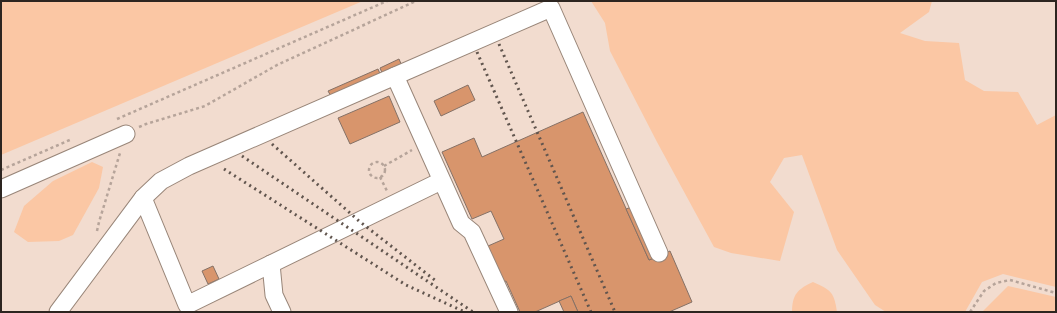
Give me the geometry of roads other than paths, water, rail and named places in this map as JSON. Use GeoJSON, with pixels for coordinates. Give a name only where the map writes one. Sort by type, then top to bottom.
{"type":"FeatureCollection","features":[{"type":"Feature","properties":{"kind":"lane"},"geometry":{"type":"LineString","coordinates":[[58,312],[143,198],[161,181],[189,166],[551,8],[659,253]]}},
{"type":"Feature","properties":{"kind":"lane"},"geometry":{"type":"LineString","coordinates":[[395,76],[461,223],[472,232],[509,312]]}},
{"type":"Feature","properties":{"kind":"lane"},"geometry":{"type":"LineString","coordinates":[[1,189],[126,134]]}},
{"type":"Feature","properties":{"kind":"lane"},"geometry":{"type":"LineString","coordinates":[[143,198],[187,305],[441,181]]}},
{"type":"Feature","properties":{"kind":"lane"},"geometry":{"type":"LineString","coordinates":[[271,264],[274,295],[282,312]]}},
{"type":"Feature","properties":{"kind":"railway"},"geometry":{"type":"LineString","coordinates":[[499,44],[615,312]]}},
{"type":"Feature","properties":{"kind":"railway"},"geometry":{"type":"LineString","coordinates":[[477,52],[591,312]]}},
{"type":"Feature","properties":{"kind":"railway"},"geometry":{"type":"LineString","coordinates":[[272,144],[359,221],[436,281]]}},
{"type":"Feature","properties":{"kind":"railway"},"geometry":{"type":"LineString","coordinates":[[242,156],[473,312]]}},
{"type":"Feature","properties":{"kind":"railway"},"geometry":{"type":"LineString","coordinates":[[224,169],[406,285],[465,312]]}}]}
